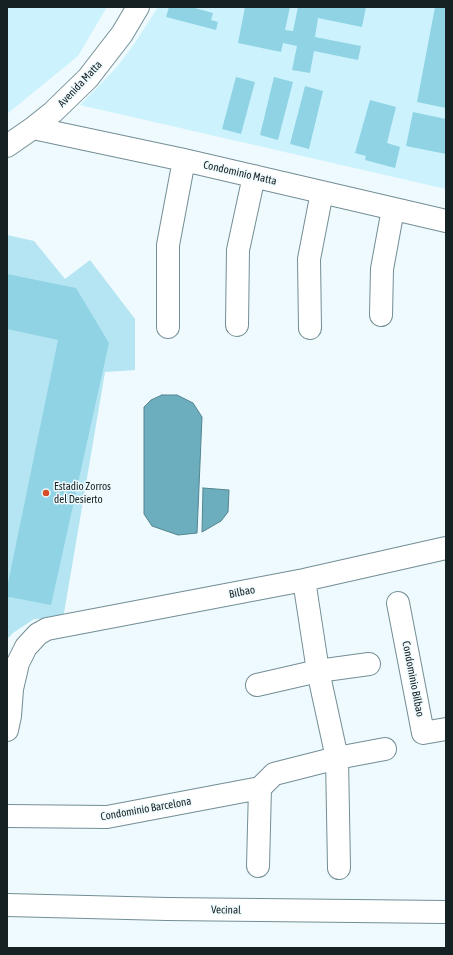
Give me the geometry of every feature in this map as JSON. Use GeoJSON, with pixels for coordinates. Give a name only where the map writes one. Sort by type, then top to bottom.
{"type":"FeatureCollection","features":[{"type":"Feature","properties":{"kind":"street","name":"Avenida Matta"},"geometry":{"type":"LineString","coordinates":[[7,146],[33,128],[57,108],[88,78],[122,34],[138,7]]}},
{"type":"Feature","properties":{"kind":"street","name":"Condominio Matta"},"geometry":{"type":"LineString","coordinates":[[33,128],[184,160],[446,221]]}},
{"type":"Feature","properties":{"kind":"street"},"geometry":{"type":"LineString","coordinates":[[168,327],[168,245],[184,160]]}},
{"type":"Feature","properties":{"kind":"street"},"geometry":{"type":"LineString","coordinates":[[238,325],[238,250],[254,176]]}},
{"type":"Feature","properties":{"kind":"street"},"geometry":{"type":"LineString","coordinates":[[310,328],[309,259],[322,192]]}},
{"type":"Feature","properties":{"kind":"street"},"geometry":{"type":"LineString","coordinates":[[381,315],[382,269],[393,209]]}},
{"type":"Feature","properties":{"kind":"street","name":"Bilbao"},"geometry":{"type":"LineString","coordinates":[[10,690],[18,663],[26,647],[38,634],[48,629],[304,580],[446,548]]}},
{"type":"Feature","properties":{"kind":"street"},"geometry":{"type":"LineString","coordinates":[[304,580],[318,671],[338,758],[339,868]]}},
{"type":"Feature","properties":{"kind":"street","name":"Condominio Bilbao"},"geometry":{"type":"LineString","coordinates":[[398,603],[423,732],[446,729]]}},
{"type":"Feature","properties":{"kind":"street"},"geometry":{"type":"LineString","coordinates":[[257,685],[318,671],[368,664]]}},
{"type":"Feature","properties":{"kind":"street"},"geometry":{"type":"LineString","coordinates":[[7,730],[10,716],[10,690]]}},
{"type":"Feature","properties":{"kind":"street"},"geometry":{"type":"LineString","coordinates":[[258,866],[260,788],[274,774],[385,748]]}},
{"type":"Feature","properties":{"kind":"street","name":"Condominio Barcelona"},"geometry":{"type":"LineString","coordinates":[[7,816],[107,817],[260,788]]}},
{"type":"Feature","properties":{"kind":"street","name":"Vecinal"},"geometry":{"type":"LineString","coordinates":[[7,905],[167,909],[446,912]]}},
{"type":"Feature","properties":{"kind":"shaded area"},"geometry":{"type":"Polygon","coordinates":[[[7,7],[107,7],[78,56],[7,114],[7,7]]]}},
{"type":"Feature","properties":{"kind":"shaded area"},"geometry":{"type":"Polygon","coordinates":[[[158,7],[446,7],[446,189],[80,105],[116,68],[132,47],[158,7]]]}},
{"type":"Feature","properties":{"kind":"shaded area","name":"Estadio Zorros del Desierto"},"geometry":{"type":"Polygon","coordinates":[[[7,235],[34,241],[65,279],[90,260],[135,319],[135,370],[105,372],[64,613],[61,619],[34,619],[13,633],[7,639],[7,235]]]}},
{"type":"Feature","properties":{"kind":"shaded area"},"geometry":{"type":"Polygon","coordinates":[[[162,395],[177,395],[193,403],[202,417],[197,533],[178,535],[152,526],[144,514],[144,407],[151,400],[162,395]]]}},
{"type":"Feature","properties":{"kind":"shaded area"},"geometry":{"type":"Polygon","coordinates":[[[203,488],[229,490],[228,512],[221,521],[202,532],[203,488]]]}},
{"type":"Feature","properties":{"kind":"building"},"geometry":{"type":"Polygon","coordinates":[[[169,7],[191,7],[213,13],[211,20],[218,22],[216,30],[166,17],[169,7]]]}},
{"type":"Feature","properties":{"kind":"building"},"geometry":{"type":"Polygon","coordinates":[[[245,7],[290,7],[285,30],[293,31],[298,7],[366,7],[362,27],[318,18],[315,37],[361,46],[358,60],[314,51],[310,73],[292,70],[297,46],[283,43],[281,52],[238,43],[245,7]]]}},
{"type":"Feature","properties":{"kind":"building"},"geometry":{"type":"Polygon","coordinates":[[[435,7],[446,7],[446,108],[417,102],[435,7]]]}},
{"type":"Feature","properties":{"kind":"building"},"geometry":{"type":"Polygon","coordinates":[[[236,77],[255,82],[241,134],[222,129],[236,77]]]}},
{"type":"Feature","properties":{"kind":"building"},"geometry":{"type":"Polygon","coordinates":[[[274,77],[293,82],[278,140],[260,135],[274,77]]]}},
{"type":"Feature","properties":{"kind":"building"},"geometry":{"type":"Polygon","coordinates":[[[305,86],[323,91],[309,149],[290,144],[305,86]]]}},
{"type":"Feature","properties":{"kind":"building"},"geometry":{"type":"Polygon","coordinates":[[[370,100],[396,107],[387,143],[400,147],[395,168],[365,160],[366,156],[355,153],[370,100]]]}},
{"type":"Feature","properties":{"kind":"building"},"geometry":{"type":"Polygon","coordinates":[[[413,112],[446,119],[446,154],[406,146],[413,112]]]}},
{"type":"Feature","properties":{"kind":"building"},"geometry":{"type":"Polygon","coordinates":[[[7,274],[76,288],[109,343],[51,605],[9,597],[7,601],[7,588],[58,340],[7,329],[7,274]]]}},
{"type":"Feature","properties":{"kind":"place","name":"Estadio Zorros del Desierto"},"geometry":{"type":"Point","coordinates":[46,493]}}]}
